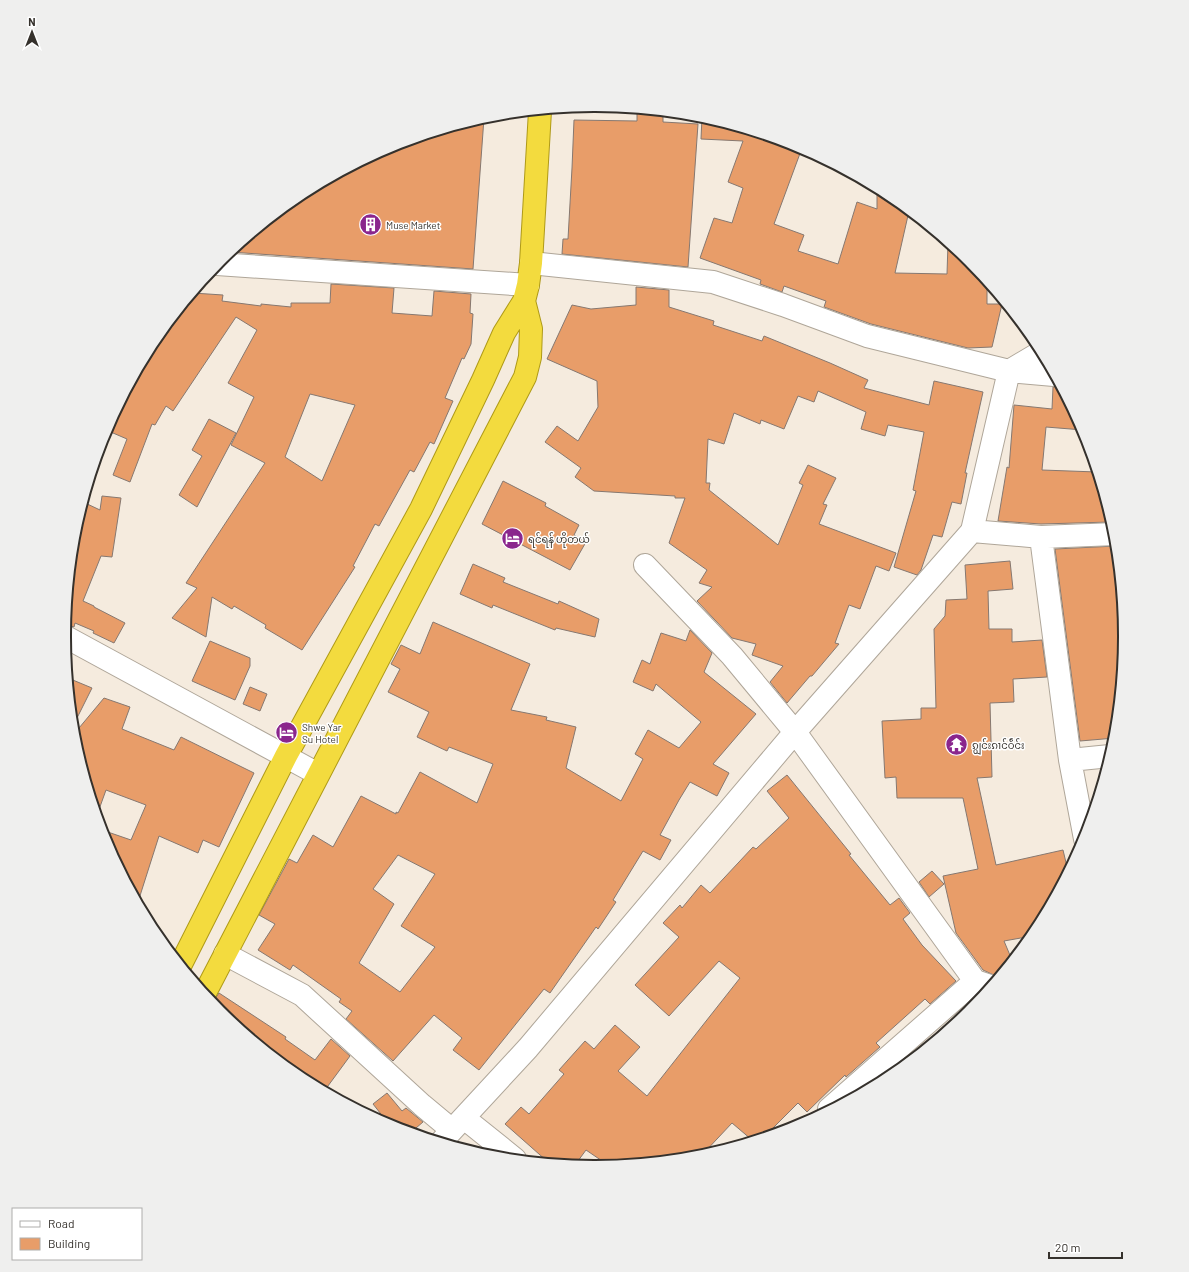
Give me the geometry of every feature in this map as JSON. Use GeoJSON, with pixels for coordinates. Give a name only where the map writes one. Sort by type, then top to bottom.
{"type":"FeatureCollection","features":[{"type":"Feature","properties":{"kind":"highway"},"geometry":{"type":"LineString","coordinates":[[208,988],[525,377],[530,357],[531,329],[526,293],[531,263],[540,116]]}},
{"type":"Feature","properties":{"kind":"highway"},"geometry":{"type":"LineString","coordinates":[[183,960],[286,756],[421,509],[504,333],[526,293]]}},
{"type":"Feature","properties":{"kind":"street"},"geometry":{"type":"LineString","coordinates":[[531,263],[713,282],[783,305],[867,336],[1009,371],[1048,374]]}},
{"type":"Feature","properties":{"kind":"street"},"geometry":{"type":"LineString","coordinates":[[225,265],[526,293]]}},
{"type":"Feature","properties":{"kind":"street"},"geometry":{"type":"LineString","coordinates":[[453,1130],[528,1048],[795,732],[972,531],[1009,371],[1036,355]]}},
{"type":"Feature","properties":{"kind":"street"},"geometry":{"type":"LineString","coordinates":[[972,531],[1041,537],[1108,534]]}},
{"type":"Feature","properties":{"kind":"street"},"geometry":{"type":"LineString","coordinates":[[1041,537],[1070,760],[1082,826]]}},
{"type":"Feature","properties":{"kind":"street"},"geometry":{"type":"LineString","coordinates":[[645,565],[732,656],[795,732],[982,983],[851,1092]]}},
{"type":"Feature","properties":{"kind":"street"},"geometry":{"type":"LineString","coordinates":[[71,640],[318,774]]}},
{"type":"Feature","properties":{"kind":"street"},"geometry":{"type":"LineString","coordinates":[[1070,760],[1103,757]]}},
{"type":"Feature","properties":{"kind":"street"},"geometry":{"type":"LineString","coordinates":[[225,954],[302,995],[422,1105],[453,1130],[495,1149]]}},
{"type":"Feature","properties":{"kind":"building"},"geometry":{"type":"Polygon","coordinates":[[[637,115],[663,117],[663,122],[698,124],[688,267],[562,254],[563,239],[568,239],[574,120],[637,121],[637,115]]]}},
{"type":"Feature","properties":{"kind":"building"},"geometry":{"type":"Polygon","coordinates":[[[702,124],[730,130],[763,140],[800,154],[774,224],[804,235],[798,251],[838,264],[857,202],[877,209],[877,196],[908,217],[895,273],[947,274],[948,249],[987,290],[987,304],[999,304],[1001,307],[992,347],[968,348],[871,324],[824,307],[826,301],[784,286],[782,292],[760,284],[761,280],[700,258],[714,218],[732,223],[743,188],[728,182],[743,141],[701,139],[702,124]]]}},
{"type":"Feature","properties":{"kind":"building","name":"Muse Market"},"geometry":{"type":"Polygon","coordinates":[[[484,125],[473,269],[238,253],[249,242],[304,201],[363,166],[426,140],[459,130],[484,125]]]}},
{"type":"Feature","properties":{"kind":"building"},"geometry":{"type":"Polygon","coordinates":[[[331,284],[394,288],[392,313],[432,316],[434,291],[471,294],[470,313],[473,314],[471,344],[464,359],[462,358],[445,398],[453,401],[434,444],[430,442],[414,472],[410,470],[379,526],[375,524],[353,566],[355,567],[302,650],[265,628],[266,625],[234,606],[232,609],[212,597],[206,637],[172,618],[197,588],[186,583],[265,463],[231,445],[254,397],[228,383],[257,330],[236,317],[173,411],[166,406],[155,425],[152,424],[130,482],[113,475],[127,439],[112,433],[125,404],[159,345],[179,317],[199,293],[223,295],[222,301],[261,306],[261,304],[291,307],[291,303],[330,303],[331,284]],[[310,394],[285,457],[322,481],[355,405],[310,394]]]}},
{"type":"Feature","properties":{"kind":"building"},"geometry":{"type":"Polygon","coordinates":[[[636,287],[669,290],[669,307],[714,321],[713,325],[762,341],[764,336],[830,363],[868,380],[864,388],[929,405],[934,381],[983,392],[965,473],[967,473],[961,504],[952,502],[942,537],[933,535],[921,570],[917,575],[894,567],[916,491],[913,490],[924,432],[888,425],[885,436],[861,429],[866,412],[818,391],[814,402],[798,396],[784,429],[761,420],[760,424],[734,413],[724,444],[708,439],[706,483],[710,483],[709,490],[778,545],[803,485],[799,483],[808,465],[836,478],[823,504],[827,505],[819,524],[896,553],[889,571],[876,566],[860,609],[849,605],[835,643],[839,644],[787,703],[770,682],[783,666],[752,655],[756,644],[732,638],[697,601],[712,587],[699,583],[707,570],[669,543],[685,498],[675,498],[675,496],[594,491],[575,477],[581,468],[545,442],[557,426],[578,441],[598,407],[597,381],[547,359],[572,305],[591,309],[636,305],[636,287]]]}},
{"type":"Feature","properties":{"kind":"building"},"geometry":{"type":"Polygon","coordinates":[[[1053,387],[1055,387],[1064,404],[1075,429],[1046,427],[1042,470],[1091,472],[1105,522],[1041,524],[998,521],[1007,467],[1009,468],[1014,405],[1052,409],[1053,387]]]}},
{"type":"Feature","properties":{"kind":"building"},"geometry":{"type":"Polygon","coordinates":[[[209,419],[236,433],[197,507],[179,495],[202,456],[192,450],[209,419]]]}},
{"type":"Feature","properties":{"kind":"building"},"geometry":{"type":"Polygon","coordinates":[[[503,481],[546,503],[545,506],[579,525],[574,535],[586,542],[570,570],[482,524],[503,481]]]}},
{"type":"Feature","properties":{"kind":"building"},"geometry":{"type":"Polygon","coordinates":[[[102,496],[121,498],[112,557],[101,556],[83,601],[125,623],[114,643],[93,633],[94,631],[75,623],[74,627],[71,626],[75,568],[88,504],[100,510],[102,496]]]}},
{"type":"Feature","properties":{"kind":"building"},"geometry":{"type":"Polygon","coordinates":[[[1110,546],[1117,602],[1118,636],[1114,704],[1108,739],[1080,741],[1055,549],[1110,546]]]}},
{"type":"Feature","properties":{"kind":"building"},"geometry":{"type":"Polygon","coordinates":[[[1010,561],[1013,589],[988,591],[989,629],[1012,629],[1012,642],[1042,640],[1047,677],[1013,679],[1014,702],[990,703],[992,777],[977,778],[996,865],[1063,850],[1066,863],[1048,898],[1022,938],[1004,941],[1010,955],[993,975],[983,970],[956,933],[943,876],[978,869],[963,798],[897,798],[896,777],[885,778],[882,721],[921,719],[921,708],[936,708],[934,629],[945,616],[946,600],[967,599],[965,565],[1010,561]]]}},
{"type":"Feature","properties":{"kind":"building"},"geometry":{"type":"Polygon","coordinates":[[[473,564],[505,578],[503,582],[558,604],[559,601],[599,619],[595,637],[556,628],[555,630],[493,605],[492,608],[460,594],[473,564]]]}},
{"type":"Feature","properties":{"kind":"building"},"geometry":{"type":"Polygon","coordinates":[[[433,622],[530,664],[511,710],[547,717],[546,720],[576,727],[566,768],[621,801],[643,759],[635,754],[648,730],[679,748],[701,722],[656,684],[653,691],[633,682],[642,660],[650,664],[661,633],[686,641],[690,630],[712,653],[704,672],[756,714],[713,764],[729,773],[717,796],[690,782],[660,835],[671,840],[660,860],[643,851],[613,900],[616,902],[598,929],[596,927],[550,993],[544,989],[479,1070],[453,1050],[462,1038],[434,1015],[393,1061],[346,1019],[352,1011],[339,1002],[341,999],[293,965],[290,970],[258,950],[275,924],[259,915],[289,859],[297,863],[313,835],[333,847],[361,796],[396,814],[396,812],[398,813],[420,772],[477,803],[493,764],[449,747],[447,751],[417,737],[429,712],[388,692],[400,669],[391,664],[401,645],[420,654],[433,622]],[[398,855],[373,889],[394,904],[359,963],[400,992],[435,947],[401,926],[435,874],[398,855]]]}},
{"type":"Feature","properties":{"kind":"building"},"geometry":{"type":"Polygon","coordinates":[[[210,641],[250,658],[250,666],[235,700],[192,681],[210,641]]]}},
{"type":"Feature","properties":{"kind":"building"},"geometry":{"type":"Polygon","coordinates":[[[73,680],[92,688],[77,717],[73,680]]]}},
{"type":"Feature","properties":{"kind":"building"},"geometry":{"type":"Polygon","coordinates":[[[250,687],[267,694],[260,711],[243,704],[250,687]]]}},
{"type":"Feature","properties":{"kind":"building"},"geometry":{"type":"Polygon","coordinates":[[[104,698],[130,707],[122,729],[174,750],[181,737],[254,773],[219,847],[203,840],[198,853],[159,836],[140,896],[125,868],[110,833],[131,840],[146,805],[106,790],[100,807],[89,771],[79,728],[104,698]]]}},
{"type":"Feature","properties":{"kind":"building"},"geometry":{"type":"Polygon","coordinates":[[[787,775],[890,905],[899,898],[910,913],[903,919],[922,945],[956,981],[930,1004],[925,999],[876,1043],[880,1047],[846,1077],[845,1075],[807,1112],[798,1103],[773,1128],[748,1137],[732,1123],[710,1146],[663,1155],[600,1160],[586,1150],[579,1159],[542,1156],[505,1124],[521,1107],[529,1114],[564,1074],[559,1070],[585,1041],[594,1049],[615,1025],[640,1047],[618,1071],[647,1096],[740,978],[719,961],[669,1016],[635,985],[679,937],[663,923],[680,905],[682,908],[701,885],[710,893],[753,847],[756,849],[789,818],[767,791],[787,775]]]}},
{"type":"Feature","properties":{"kind":"building"},"geometry":{"type":"Polygon","coordinates":[[[932,871],[944,884],[929,897],[919,882],[932,871]]]}},
{"type":"Feature","properties":{"kind":"building"},"geometry":{"type":"Polygon","coordinates":[[[219,993],[286,1037],[285,1039],[315,1060],[331,1039],[350,1056],[328,1086],[304,1071],[249,1030],[216,997],[219,993]]]}},
{"type":"Feature","properties":{"kind":"building"},"geometry":{"type":"Polygon","coordinates":[[[387,1093],[402,1111],[406,1108],[423,1122],[416,1128],[381,1114],[373,1104],[387,1093]]]}},
{"type":"Feature","properties":{"kind":"place","name":"Muse Market"},"geometry":{"type":"Point","coordinates":[370,225]}},
{"type":"Feature","properties":{"kind":"place","name":"ရင်ရန် ဟိုတယ်"},"geometry":{"type":"Point","coordinates":[513,539]}},
{"type":"Feature","properties":{"kind":"place","name":"Shwe Yar Su Hotel"},"geometry":{"type":"Point","coordinates":[286,733]}},
{"type":"Feature","properties":{"kind":"place","name":"ၵျွင်းၵၢင်ဝဵင်း"},"geometry":{"type":"Point","coordinates":[956,745]}}]}
